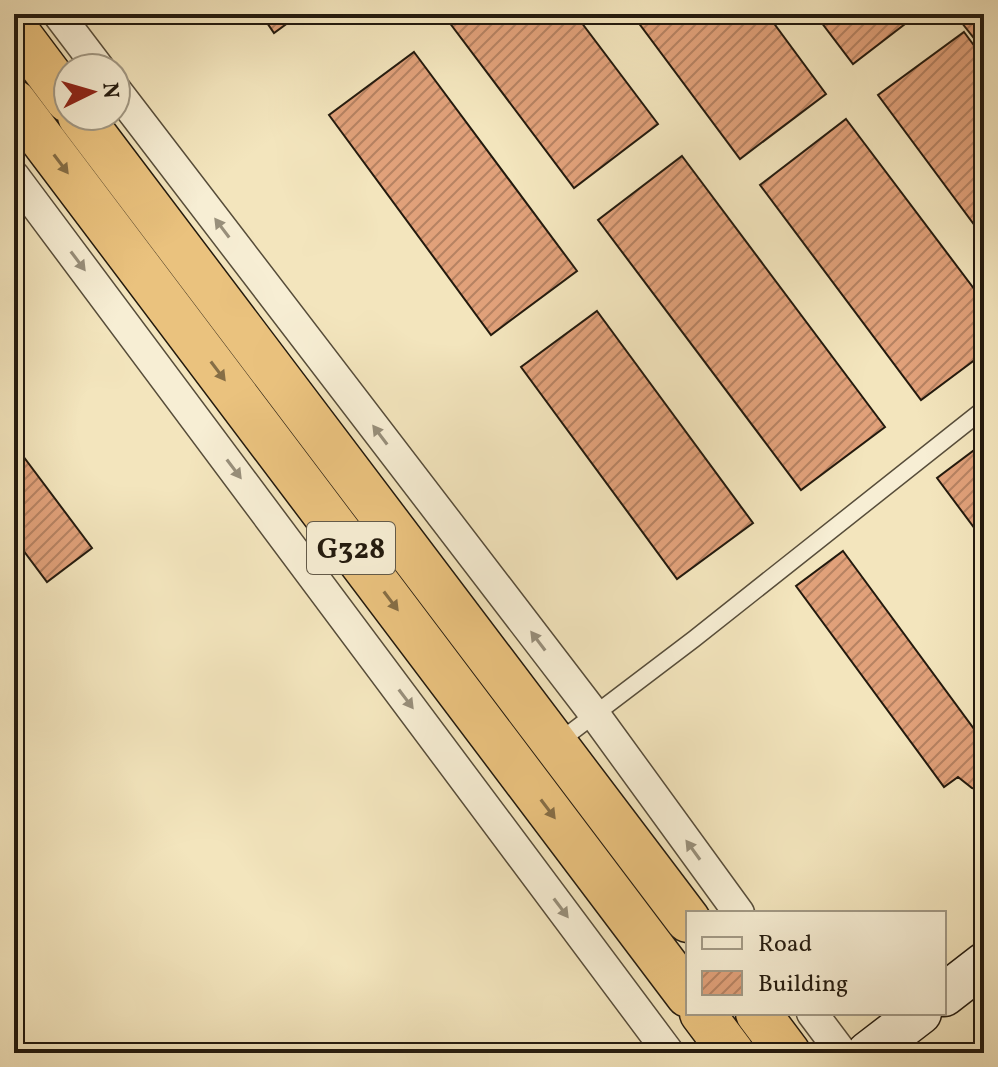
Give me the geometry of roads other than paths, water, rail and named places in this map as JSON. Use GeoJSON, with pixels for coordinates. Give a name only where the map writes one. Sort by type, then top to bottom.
{"type":"FeatureCollection","features":[{"type":"Feature","properties":{"kind":"highway"},"geometry":{"type":"LineString","coordinates":[[14,28],[52,79]]}},
{"type":"Feature","properties":{"kind":"highway","name":"G328"},"geometry":{"type":"LineString","coordinates":[[14,102],[686,992]]}},
{"type":"Feature","properties":{"kind":"highway","name":"G328"},"geometry":{"type":"LineString","coordinates":[[92,132],[686,917]]}},
{"type":"Feature","properties":{"kind":"highway"},"geometry":{"type":"LineString","coordinates":[[704,1015],[732,1053]]}},
{"type":"Feature","properties":{"kind":"highway"},"geometry":{"type":"LineString","coordinates":[[760,1015],[788,1053]]}},
{"type":"Feature","properties":{"kind":"street"},"geometry":{"type":"LineString","coordinates":[[58,14],[87,52]]}},
{"type":"Feature","properties":{"kind":"street"},"geometry":{"type":"LineString","coordinates":[[132,111],[595,715],[738,911]]}},
{"type":"Feature","properties":{"kind":"street"},"geometry":{"type":"LineString","coordinates":[[14,176],[669,1053]]}},
{"type":"Feature","properties":{"kind":"street"},"geometry":{"type":"LineString","coordinates":[[946,993],[984,964]]}},
{"type":"Feature","properties":{"kind":"street"},"geometry":{"type":"LineString","coordinates":[[814,1015],[842,1053]]}},
{"type":"Feature","properties":{"kind":"street"},"geometry":{"type":"LineString","coordinates":[[868,1053],[917,1015]]}},
{"type":"Feature","properties":{"kind":"lane"},"geometry":{"type":"LineString","coordinates":[[555,744],[984,409]]}}]}
